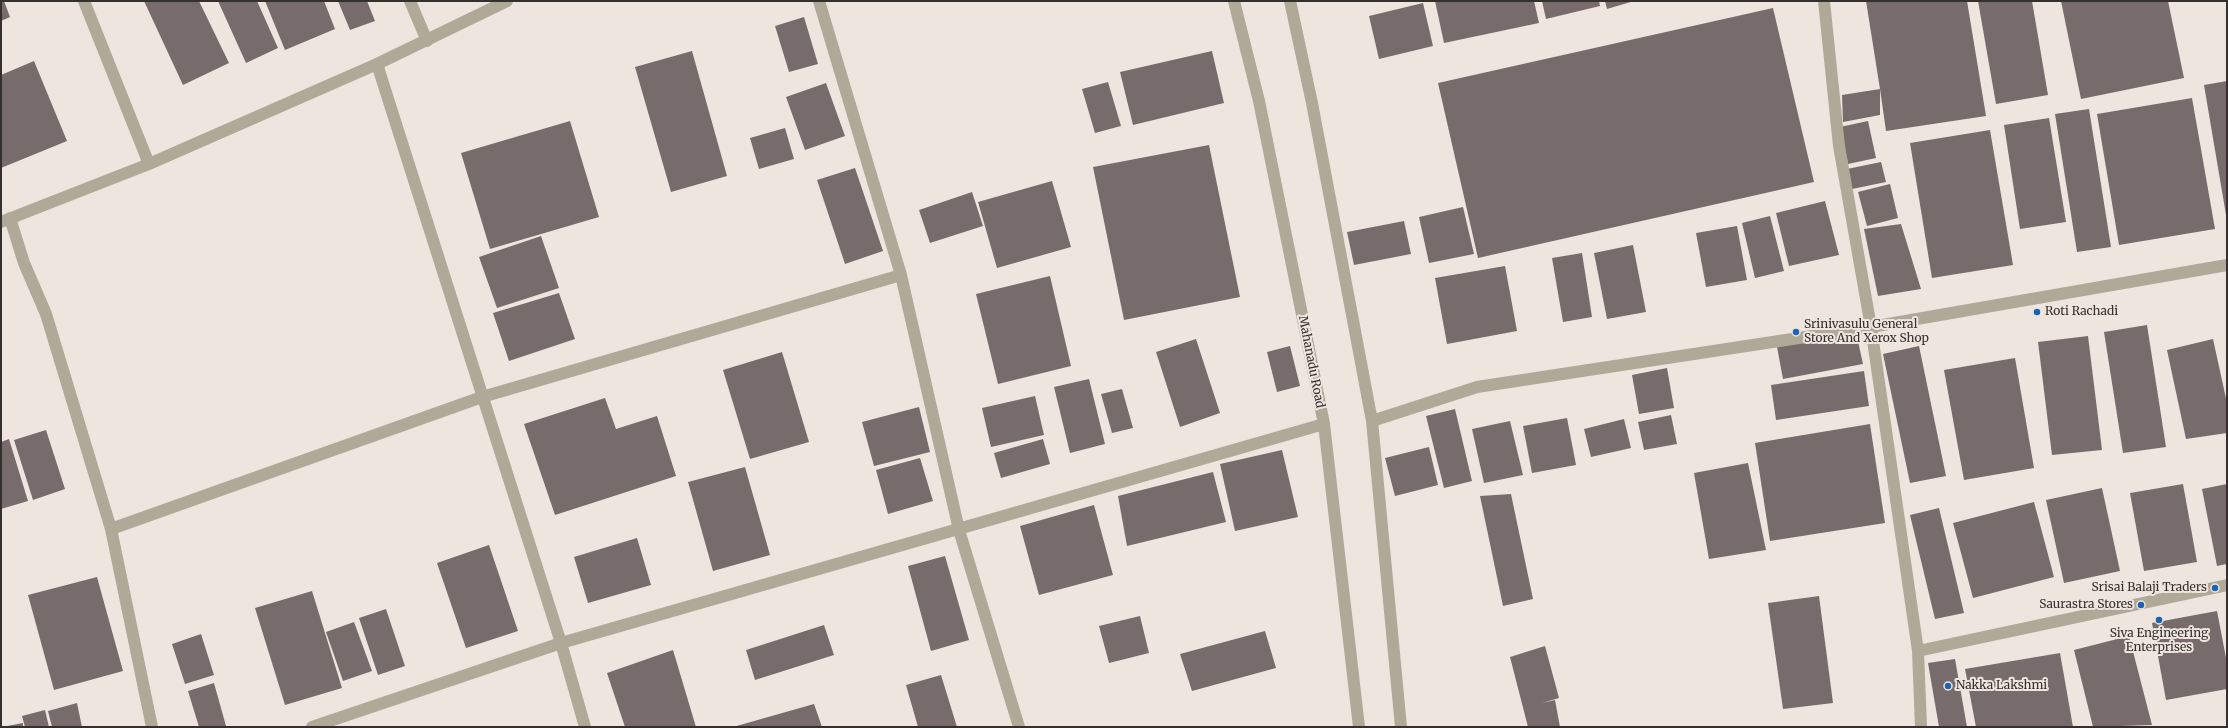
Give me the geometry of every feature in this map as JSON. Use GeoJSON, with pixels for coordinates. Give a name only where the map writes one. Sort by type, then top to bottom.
{"type":"FeatureCollection","features":[{"type":"Feature","properties":{"kind":"street"},"geometry":{"type":"LineString","coordinates":[[84,1],[149,164]]}},
{"type":"Feature","properties":{"kind":"street"},"geometry":{"type":"LineString","coordinates":[[410,1],[427,41]]}},
{"type":"Feature","properties":{"kind":"street"},"geometry":{"type":"LineString","coordinates":[[152,727],[111,529],[46,314],[6,220],[149,164],[377,64],[427,41],[463,20],[507,1]]}},
{"type":"Feature","properties":{"kind":"street"},"geometry":{"type":"LineString","coordinates":[[819,1],[901,275],[959,530],[1019,727]]}},
{"type":"Feature","properties":{"kind":"street","name":"Mahanadu Road"},"geometry":{"type":"LineString","coordinates":[[1234,1],[1258,101],[1324,424],[1360,727]]}},
{"type":"Feature","properties":{"kind":"street"},"geometry":{"type":"LineString","coordinates":[[1290,1],[1312,103],[1372,421],[1400,727]]}},
{"type":"Feature","properties":{"kind":"street"},"geometry":{"type":"LineString","coordinates":[[1824,1],[1838,138],[1871,327],[1918,651],[1920,727]]}},
{"type":"Feature","properties":{"kind":"street"},"geometry":{"type":"LineString","coordinates":[[377,64],[561,643],[585,727]]}},
{"type":"Feature","properties":{"kind":"street"},"geometry":{"type":"LineString","coordinates":[[1372,421],[1477,388],[1871,327],[2227,265]]}},
{"type":"Feature","properties":{"kind":"street"},"geometry":{"type":"LineString","coordinates":[[111,529],[482,397],[901,275]]}},
{"type":"Feature","properties":{"kind":"street"},"geometry":{"type":"LineString","coordinates":[[312,727],[561,643],[1324,424]]}},
{"type":"Feature","properties":{"kind":"street"},"geometry":{"type":"LineString","coordinates":[[1918,651],[2227,585]]}},
{"type":"Feature","properties":{"kind":"building"},"geometry":{"type":"Polygon","coordinates":[[[1,1],[4,1],[10,17],[1,21],[1,1]]]}},
{"type":"Feature","properties":{"kind":"building"},"geometry":{"type":"Polygon","coordinates":[[[144,1],[199,1],[229,63],[183,85],[144,1]]]}},
{"type":"Feature","properties":{"kind":"building"},"geometry":{"type":"Polygon","coordinates":[[[218,1],[257,1],[278,48],[246,63],[218,1]]]}},
{"type":"Feature","properties":{"kind":"building"},"geometry":{"type":"Polygon","coordinates":[[[265,1],[324,1],[335,29],[285,50],[265,1]]]}},
{"type":"Feature","properties":{"kind":"building"},"geometry":{"type":"Polygon","coordinates":[[[338,1],[367,1],[375,21],[350,30],[338,1]]]}},
{"type":"Feature","properties":{"kind":"building"},"geometry":{"type":"Polygon","coordinates":[[[1435,1],[1534,1],[1539,23],[1444,43],[1435,1]]]}},
{"type":"Feature","properties":{"kind":"building"},"geometry":{"type":"Polygon","coordinates":[[[1542,1],[1599,1],[1600,6],[1546,19],[1542,1]]]}},
{"type":"Feature","properties":{"kind":"building"},"geometry":{"type":"Polygon","coordinates":[[[1605,1],[1634,1],[1607,9],[1605,1]]]}},
{"type":"Feature","properties":{"kind":"building"},"geometry":{"type":"Polygon","coordinates":[[[1866,1],[1967,1],[1986,116],[1886,131],[1866,1]]]}},
{"type":"Feature","properties":{"kind":"building"},"geometry":{"type":"Polygon","coordinates":[[[1978,1],[2032,1],[2048,95],[1996,104],[1978,1]]]}},
{"type":"Feature","properties":{"kind":"building"},"geometry":{"type":"Polygon","coordinates":[[[2061,1],[2168,1],[2184,78],[2081,99],[2061,1]]]}},
{"type":"Feature","properties":{"kind":"building"},"geometry":{"type":"Polygon","coordinates":[[[1423,3],[1433,46],[1379,59],[1369,16],[1423,3]]]}},
{"type":"Feature","properties":{"kind":"building"},"geometry":{"type":"Polygon","coordinates":[[[1773,8],[1814,182],[1478,258],[1438,83],[1773,8]]]}},
{"type":"Feature","properties":{"kind":"building"},"geometry":{"type":"Polygon","coordinates":[[[804,17],[818,64],[789,72],[775,26],[804,17]]]}},
{"type":"Feature","properties":{"kind":"building"},"geometry":{"type":"Polygon","coordinates":[[[692,51],[727,176],[671,192],[635,67],[692,51]]]}},
{"type":"Feature","properties":{"kind":"building"},"geometry":{"type":"Polygon","coordinates":[[[1212,51],[1224,103],[1133,125],[1120,72],[1212,51]]]}},
{"type":"Feature","properties":{"kind":"building"},"geometry":{"type":"Polygon","coordinates":[[[34,61],[67,141],[1,168],[1,75],[34,61]]]}},
{"type":"Feature","properties":{"kind":"building"},"geometry":{"type":"Polygon","coordinates":[[[2227,81],[2227,214],[2226,215],[2204,85],[2227,81]]]}},
{"type":"Feature","properties":{"kind":"building"},"geometry":{"type":"Polygon","coordinates":[[[1108,82],[1121,126],[1095,133],[1082,89],[1108,82]]]}},
{"type":"Feature","properties":{"kind":"building"},"geometry":{"type":"Polygon","coordinates":[[[826,83],[845,136],[805,150],[786,97],[826,83]]]}},
{"type":"Feature","properties":{"kind":"building"},"geometry":{"type":"Polygon","coordinates":[[[1880,89],[1880,115],[1843,122],[1842,95],[1880,89]]]}},
{"type":"Feature","properties":{"kind":"building"},"geometry":{"type":"Polygon","coordinates":[[[2192,98],[2215,229],[2119,245],[2097,114],[2192,98]]]}},
{"type":"Feature","properties":{"kind":"building"},"geometry":{"type":"Polygon","coordinates":[[[2089,109],[2111,247],[2077,252],[2055,114],[2089,109]]]}},
{"type":"Feature","properties":{"kind":"building"},"geometry":{"type":"Polygon","coordinates":[[[2049,118],[2066,222],[2020,229],[2004,125],[2049,118]]]}},
{"type":"Feature","properties":{"kind":"building"},"geometry":{"type":"Polygon","coordinates":[[[570,121],[599,217],[490,249],[461,153],[570,121]]]}},
{"type":"Feature","properties":{"kind":"building"},"geometry":{"type":"Polygon","coordinates":[[[1868,121],[1876,158],[1848,164],[1840,127],[1868,121]]]}},
{"type":"Feature","properties":{"kind":"building"},"geometry":{"type":"Polygon","coordinates":[[[785,128],[794,159],[759,169],[750,138],[785,128]]]}},
{"type":"Feature","properties":{"kind":"building"},"geometry":{"type":"Polygon","coordinates":[[[1990,130],[2013,265],[1932,278],[1910,143],[1990,130]]]}},
{"type":"Feature","properties":{"kind":"building"},"geometry":{"type":"Polygon","coordinates":[[[1209,145],[1240,297],[1124,320],[1093,167],[1209,145]]]}},
{"type":"Feature","properties":{"kind":"building"},"geometry":{"type":"Polygon","coordinates":[[[1881,162],[1886,182],[1852,189],[1847,169],[1881,162]]]}},
{"type":"Feature","properties":{"kind":"building"},"geometry":{"type":"Polygon","coordinates":[[[855,168],[883,251],[845,264],[817,180],[855,168]]]}},
{"type":"Feature","properties":{"kind":"building"},"geometry":{"type":"Polygon","coordinates":[[[1052,181],[1071,247],[997,268],[978,202],[1052,181]]]}},
{"type":"Feature","properties":{"kind":"building"},"geometry":{"type":"Polygon","coordinates":[[[1890,184],[1898,218],[1867,226],[1858,192],[1890,184]]]}},
{"type":"Feature","properties":{"kind":"building"},"geometry":{"type":"Polygon","coordinates":[[[972,192],[983,226],[930,243],[919,210],[972,192]]]}},
{"type":"Feature","properties":{"kind":"building"},"geometry":{"type":"Polygon","coordinates":[[[1825,201],[1839,255],[1789,266],[1776,213],[1825,201]]]}},
{"type":"Feature","properties":{"kind":"building"},"geometry":{"type":"Polygon","coordinates":[[[1463,207],[1474,254],[1429,263],[1419,217],[1463,207]]]}},
{"type":"Feature","properties":{"kind":"building"},"geometry":{"type":"Polygon","coordinates":[[[1770,216],[1784,271],[1755,278],[1742,223],[1770,216]]]}},
{"type":"Feature","properties":{"kind":"building"},"geometry":{"type":"Polygon","coordinates":[[[1404,221],[1411,254],[1354,265],[1347,232],[1404,221]]]}},
{"type":"Feature","properties":{"kind":"building"},"geometry":{"type":"Polygon","coordinates":[[[1901,224],[1921,289],[1878,296],[1864,229],[1901,224]]]}},
{"type":"Feature","properties":{"kind":"building"},"geometry":{"type":"Polygon","coordinates":[[[1737,226],[1747,280],[1706,287],[1696,233],[1737,226]]]}},
{"type":"Feature","properties":{"kind":"building"},"geometry":{"type":"Polygon","coordinates":[[[541,236],[559,288],[497,308],[479,257],[541,236]]]}},
{"type":"Feature","properties":{"kind":"building"},"geometry":{"type":"Polygon","coordinates":[[[1633,245],[1646,312],[1607,319],[1594,253],[1633,245]]]}},
{"type":"Feature","properties":{"kind":"building"},"geometry":{"type":"Polygon","coordinates":[[[1582,253],[1592,317],[1563,322],[1552,258],[1582,253]]]}},
{"type":"Feature","properties":{"kind":"building"},"geometry":{"type":"Polygon","coordinates":[[[1505,266],[1517,331],[1447,344],[1435,278],[1505,266]]]}},
{"type":"Feature","properties":{"kind":"building"},"geometry":{"type":"Polygon","coordinates":[[[1050,276],[1071,366],[998,384],[976,294],[1050,276]]]}},
{"type":"Feature","properties":{"kind":"building"},"geometry":{"type":"Polygon","coordinates":[[[559,293],[575,339],[509,361],[493,313],[559,293]]]}},
{"type":"Feature","properties":{"kind":"building"},"geometry":{"type":"Polygon","coordinates":[[[2147,325],[2166,447],[2123,453],[2104,332],[2147,325]]]}},
{"type":"Feature","properties":{"kind":"building"},"geometry":{"type":"Polygon","coordinates":[[[1856,332],[1863,364],[1783,379],[1777,347],[1856,332]]]}},
{"type":"Feature","properties":{"kind":"building"},"geometry":{"type":"Polygon","coordinates":[[[2088,336],[2102,450],[2052,455],[2038,342],[2088,336]]]}},
{"type":"Feature","properties":{"kind":"building"},"geometry":{"type":"Polygon","coordinates":[[[1196,339],[1220,413],[1180,427],[1156,352],[1196,339]]]}},
{"type":"Feature","properties":{"kind":"building"},"geometry":{"type":"Polygon","coordinates":[[[2213,339],[2227,403],[2227,433],[2186,439],[2167,350],[2213,339]]]}},
{"type":"Feature","properties":{"kind":"building"},"geometry":{"type":"Polygon","coordinates":[[[1290,346],[1300,386],[1277,392],[1267,352],[1290,346]]]}},
{"type":"Feature","properties":{"kind":"building"},"geometry":{"type":"Polygon","coordinates":[[[1919,346],[1946,476],[1910,483],[1883,354],[1919,346]]]}},
{"type":"Feature","properties":{"kind":"building"},"geometry":{"type":"Polygon","coordinates":[[[782,352],[809,442],[750,459],[723,370],[782,352]]]}},
{"type":"Feature","properties":{"kind":"building"},"geometry":{"type":"Polygon","coordinates":[[[2015,358],[2034,468],[1964,480],[1944,370],[2015,358]]]}},
{"type":"Feature","properties":{"kind":"building"},"geometry":{"type":"Polygon","coordinates":[[[1667,368],[1674,408],[1639,414],[1632,375],[1667,368]]]}},
{"type":"Feature","properties":{"kind":"building"},"geometry":{"type":"Polygon","coordinates":[[[1864,371],[1869,406],[1776,420],[1771,385],[1864,371]]]}},
{"type":"Feature","properties":{"kind":"building"},"geometry":{"type":"Polygon","coordinates":[[[1089,379],[1105,444],[1070,453],[1054,387],[1089,379]]]}},
{"type":"Feature","properties":{"kind":"building"},"geometry":{"type":"Polygon","coordinates":[[[1122,389],[1133,428],[1112,433],[1101,394],[1122,389]]]}},
{"type":"Feature","properties":{"kind":"building"},"geometry":{"type":"Polygon","coordinates":[[[1035,396],[1044,435],[991,447],[982,408],[1035,396]]]}},
{"type":"Feature","properties":{"kind":"building"},"geometry":{"type":"Polygon","coordinates":[[[605,398],[616,429],[657,416],[676,476],[555,515],[524,424],[605,398]]]}},
{"type":"Feature","properties":{"kind":"building"},"geometry":{"type":"Polygon","coordinates":[[[919,407],[930,452],[874,466],[862,422],[919,407]]]}},
{"type":"Feature","properties":{"kind":"building"},"geometry":{"type":"Polygon","coordinates":[[[1455,409],[1472,481],[1444,488],[1426,416],[1455,409]]]}},
{"type":"Feature","properties":{"kind":"building"},"geometry":{"type":"Polygon","coordinates":[[[1671,415],[1677,444],[1644,450],[1638,422],[1671,415]]]}},
{"type":"Feature","properties":{"kind":"building"},"geometry":{"type":"Polygon","coordinates":[[[1567,418],[1576,465],[1532,473],[1523,426],[1567,418]]]}},
{"type":"Feature","properties":{"kind":"building"},"geometry":{"type":"Polygon","coordinates":[[[1624,419],[1631,448],[1591,457],[1584,429],[1624,419]]]}},
{"type":"Feature","properties":{"kind":"building"},"geometry":{"type":"Polygon","coordinates":[[[1510,421],[1523,475],[1484,483],[1472,429],[1510,421]]]}},
{"type":"Feature","properties":{"kind":"building"},"geometry":{"type":"Polygon","coordinates":[[[1870,424],[1885,523],[1770,541],[1755,443],[1870,424]]]}},
{"type":"Feature","properties":{"kind":"building"},"geometry":{"type":"Polygon","coordinates":[[[46,430],[65,489],[33,500],[14,440],[46,430]]]}},
{"type":"Feature","properties":{"kind":"building"},"geometry":{"type":"Polygon","coordinates":[[[9,439],[28,501],[1,509],[1,442],[9,439]]]}},
{"type":"Feature","properties":{"kind":"building"},"geometry":{"type":"Polygon","coordinates":[[[1043,439],[1050,464],[1001,478],[994,453],[1043,439]]]}},
{"type":"Feature","properties":{"kind":"building"},"geometry":{"type":"Polygon","coordinates":[[[1429,447],[1438,485],[1395,496],[1385,458],[1429,447]]]}},
{"type":"Feature","properties":{"kind":"building"},"geometry":{"type":"Polygon","coordinates":[[[1282,450],[1298,517],[1235,531],[1220,464],[1282,450]]]}},
{"type":"Feature","properties":{"kind":"building"},"geometry":{"type":"Polygon","coordinates":[[[920,458],[933,501],[888,514],[876,470],[920,458]]]}},
{"type":"Feature","properties":{"kind":"building"},"geometry":{"type":"Polygon","coordinates":[[[1748,463],[1766,550],[1709,559],[1694,473],[1748,463]]]}},
{"type":"Feature","properties":{"kind":"building"},"geometry":{"type":"Polygon","coordinates":[[[745,467],[770,555],[713,571],[688,482],[745,467]]]}},
{"type":"Feature","properties":{"kind":"building"},"geometry":{"type":"Polygon","coordinates":[[[1213,472],[1226,522],[1127,546],[1118,496],[1213,472]]]}},
{"type":"Feature","properties":{"kind":"building"},"geometry":{"type":"Polygon","coordinates":[[[2183,484],[2197,562],[2144,571],[2130,493],[2183,484]]]}},
{"type":"Feature","properties":{"kind":"building"},"geometry":{"type":"Polygon","coordinates":[[[2227,484],[2227,564],[2217,566],[2202,489],[2227,484]]]}},
{"type":"Feature","properties":{"kind":"building"},"geometry":{"type":"Polygon","coordinates":[[[2102,488],[2120,571],[2064,583],[2046,500],[2102,488]]]}},
{"type":"Feature","properties":{"kind":"building"},"geometry":{"type":"Polygon","coordinates":[[[1511,494],[1533,599],[1503,606],[1480,496],[1511,494]]]}},
{"type":"Feature","properties":{"kind":"building"},"geometry":{"type":"Polygon","coordinates":[[[2034,502],[2054,577],[1973,598],[1953,523],[2034,502]]]}},
{"type":"Feature","properties":{"kind":"building"},"geometry":{"type":"Polygon","coordinates":[[[1094,505],[1113,575],[1039,595],[1020,526],[1094,505]]]}},
{"type":"Feature","properties":{"kind":"building"},"geometry":{"type":"Polygon","coordinates":[[[1939,508],[1964,613],[1935,619],[1910,515],[1939,508]]]}},
{"type":"Feature","properties":{"kind":"building"},"geometry":{"type":"Polygon","coordinates":[[[637,538],[651,585],[588,603],[574,557],[637,538]]]}},
{"type":"Feature","properties":{"kind":"building"},"geometry":{"type":"Polygon","coordinates":[[[489,545],[518,631],[466,648],[437,563],[489,545]]]}},
{"type":"Feature","properties":{"kind":"building"},"geometry":{"type":"Polygon","coordinates":[[[945,556],[969,640],[931,651],[908,566],[945,556]]]}},
{"type":"Feature","properties":{"kind":"building"},"geometry":{"type":"Polygon","coordinates":[[[97,577],[123,671],[54,690],[28,595],[97,577]]]}},
{"type":"Feature","properties":{"kind":"building"},"geometry":{"type":"Polygon","coordinates":[[[312,591],[342,688],[285,705],[255,608],[312,591]]]}},
{"type":"Feature","properties":{"kind":"building"},"geometry":{"type":"Polygon","coordinates":[[[1819,596],[1833,703],[1783,709],[1768,603],[1819,596]]]}},
{"type":"Feature","properties":{"kind":"building"},"geometry":{"type":"Polygon","coordinates":[[[386,609],[405,666],[378,675],[359,618],[386,609]]]}},
{"type":"Feature","properties":{"kind":"building"},"geometry":{"type":"Polygon","coordinates":[[[2217,611],[2227,663],[2227,689],[2166,700],[2152,623],[2217,611]]]}},
{"type":"Feature","properties":{"kind":"building"},"geometry":{"type":"Polygon","coordinates":[[[1140,616],[1149,653],[1109,663],[1099,626],[1140,616]]]}},
{"type":"Feature","properties":{"kind":"building"},"geometry":{"type":"Polygon","coordinates":[[[354,622],[372,671],[343,681],[326,632],[354,622]]]}},
{"type":"Feature","properties":{"kind":"building"},"geometry":{"type":"Polygon","coordinates":[[[824,625],[834,655],[755,680],[746,650],[824,625]]]}},
{"type":"Feature","properties":{"kind":"building"},"geometry":{"type":"Polygon","coordinates":[[[1265,631],[1276,668],[1192,691],[1180,654],[1265,631]]]}},
{"type":"Feature","properties":{"kind":"building"},"geometry":{"type":"Polygon","coordinates":[[[201,634],[214,675],[185,684],[172,644],[201,634]]]}},
{"type":"Feature","properties":{"kind":"building"},"geometry":{"type":"Polygon","coordinates":[[[2129,636],[2152,725],[2093,727],[2074,650],[2129,636]]]}},
{"type":"Feature","properties":{"kind":"building"},"geometry":{"type":"Polygon","coordinates":[[[1545,646],[1559,698],[1542,703],[1555,700],[1560,727],[1528,727],[1510,657],[1545,646]]]}},
{"type":"Feature","properties":{"kind":"building"},"geometry":{"type":"Polygon","coordinates":[[[673,650],[696,727],[625,727],[607,673],[673,650]]]}},
{"type":"Feature","properties":{"kind":"building"},"geometry":{"type":"Polygon","coordinates":[[[2060,653],[2073,727],[1976,727],[1965,669],[2060,653]]]}},
{"type":"Feature","properties":{"kind":"building"},"geometry":{"type":"Polygon","coordinates":[[[1955,659],[1967,727],[1939,727],[1928,663],[1955,659]]]}},
{"type":"Feature","properties":{"kind":"building"},"geometry":{"type":"Polygon","coordinates":[[[941,675],[957,727],[918,727],[906,685],[941,675]]]}},
{"type":"Feature","properties":{"kind":"building"},"geometry":{"type":"Polygon","coordinates":[[[214,683],[226,726],[199,727],[188,691],[214,683]]]}},
{"type":"Feature","properties":{"kind":"building"},"geometry":{"type":"Polygon","coordinates":[[[77,703],[82,727],[52,727],[48,711],[77,703]]]}},
{"type":"Feature","properties":{"kind":"building"},"geometry":{"type":"Polygon","coordinates":[[[814,704],[822,727],[733,727],[814,704]]]}},
{"type":"Feature","properties":{"kind":"building"},"geometry":{"type":"Polygon","coordinates":[[[45,710],[49,727],[25,727],[22,716],[45,710]]]}},
{"type":"Feature","properties":{"kind":"building"},"geometry":{"type":"Polygon","coordinates":[[[23,723],[23,727],[7,727],[7,726],[23,723]]]}},
{"type":"Feature","properties":{"kind":"place","name":"Roti Rachadi"},"geometry":{"type":"Point","coordinates":[2037,312]}},
{"type":"Feature","properties":{"kind":"place","name":"Srinivasulu General Store And Xerox Shop"},"geometry":{"type":"Point","coordinates":[1796,332]}},
{"type":"Feature","properties":{"kind":"place","name":"Srisai Balaji Traders"},"geometry":{"type":"Point","coordinates":[2215,588]}},
{"type":"Feature","properties":{"kind":"place","name":"Saurastra Stores"},"geometry":{"type":"Point","coordinates":[2141,605]}},
{"type":"Feature","properties":{"kind":"place","name":"Siva Engineering Enterprises"},"geometry":{"type":"Point","coordinates":[2159,620]}},
{"type":"Feature","properties":{"kind":"place","name":"Nakka Lakshmi"},"geometry":{"type":"Point","coordinates":[1948,686]}}]}
